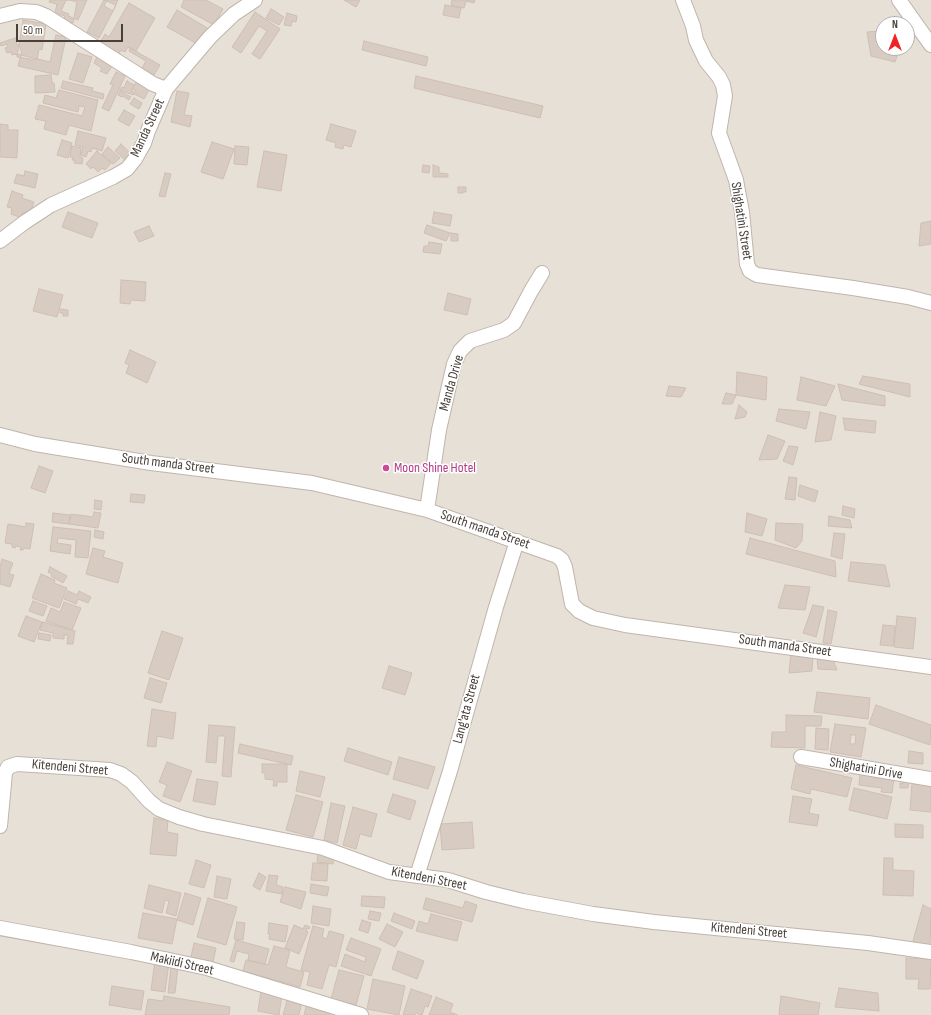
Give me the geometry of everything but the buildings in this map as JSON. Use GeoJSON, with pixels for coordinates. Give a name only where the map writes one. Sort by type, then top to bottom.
{"type":"FeatureCollection","features":[{"type":"Feature","properties":{"kind":"street","name":"Manda Street"},"geometry":{"type":"LineString","coordinates":[[0,241],[51,205],[114,177],[127,169],[135,159],[144,143],[166,89],[210,37],[234,14],[255,0]]}},
{"type":"Feature","properties":{"kind":"street","name":"Shighatini Street"},"geometry":{"type":"LineString","coordinates":[[683,0],[693,26],[696,40],[706,61],[719,77],[723,85],[725,96],[719,133],[736,180],[742,212],[747,264],[750,271],[757,275],[853,288],[908,297],[931,303]]}},
{"type":"Feature","properties":{"kind":"street"},"geometry":{"type":"LineString","coordinates":[[899,0],[931,45]]}},
{"type":"Feature","properties":{"kind":"street"},"geometry":{"type":"LineString","coordinates":[[0,16],[20,11],[36,12],[46,16],[153,84],[166,89]]}},
{"type":"Feature","properties":{"kind":"street","name":"Manda Drive"},"geometry":{"type":"LineString","coordinates":[[427,510],[439,430],[454,364],[460,351],[470,341],[504,330],[514,323],[542,273]]}},
{"type":"Feature","properties":{"kind":"street","name":"South manda Street"},"geometry":{"type":"LineString","coordinates":[[0,435],[35,444],[144,462],[312,483],[427,510],[517,541],[552,554],[562,560],[565,567],[572,604],[593,618],[625,624],[931,667]]}},
{"type":"Feature","properties":{"kind":"street","name":"Lang'ata Street"},"geometry":{"type":"LineString","coordinates":[[417,876],[450,771],[496,607],[517,541]]}},
{"type":"Feature","properties":{"kind":"street","name":"Shighatini Drive"},"geometry":{"type":"LineString","coordinates":[[801,757],[931,779]]}},
{"type":"Feature","properties":{"kind":"street","name":"Kitendeni Street"},"geometry":{"type":"LineString","coordinates":[[0,826],[5,773],[8,767],[17,764],[110,770],[121,774],[132,782],[149,802],[159,809],[179,817],[203,824],[323,848],[389,872],[448,880],[486,892],[593,914],[654,922],[868,943],[931,952]]}},
{"type":"Feature","properties":{"kind":"street","name":"Makiidi Street"},"geometry":{"type":"LineString","coordinates":[[0,928],[131,952],[207,968],[361,1015]]}},
{"type":"Feature","properties":{"kind":"shaded area"},"geometry":{"type":"Polygon","coordinates":[[[0,0],[931,0],[931,1015],[0,1015],[0,0]]]}},
{"type":"Feature","properties":{"kind":"place","name":"Moon Shine Hotel"},"geometry":{"type":"Point","coordinates":[386,468]}}]}
